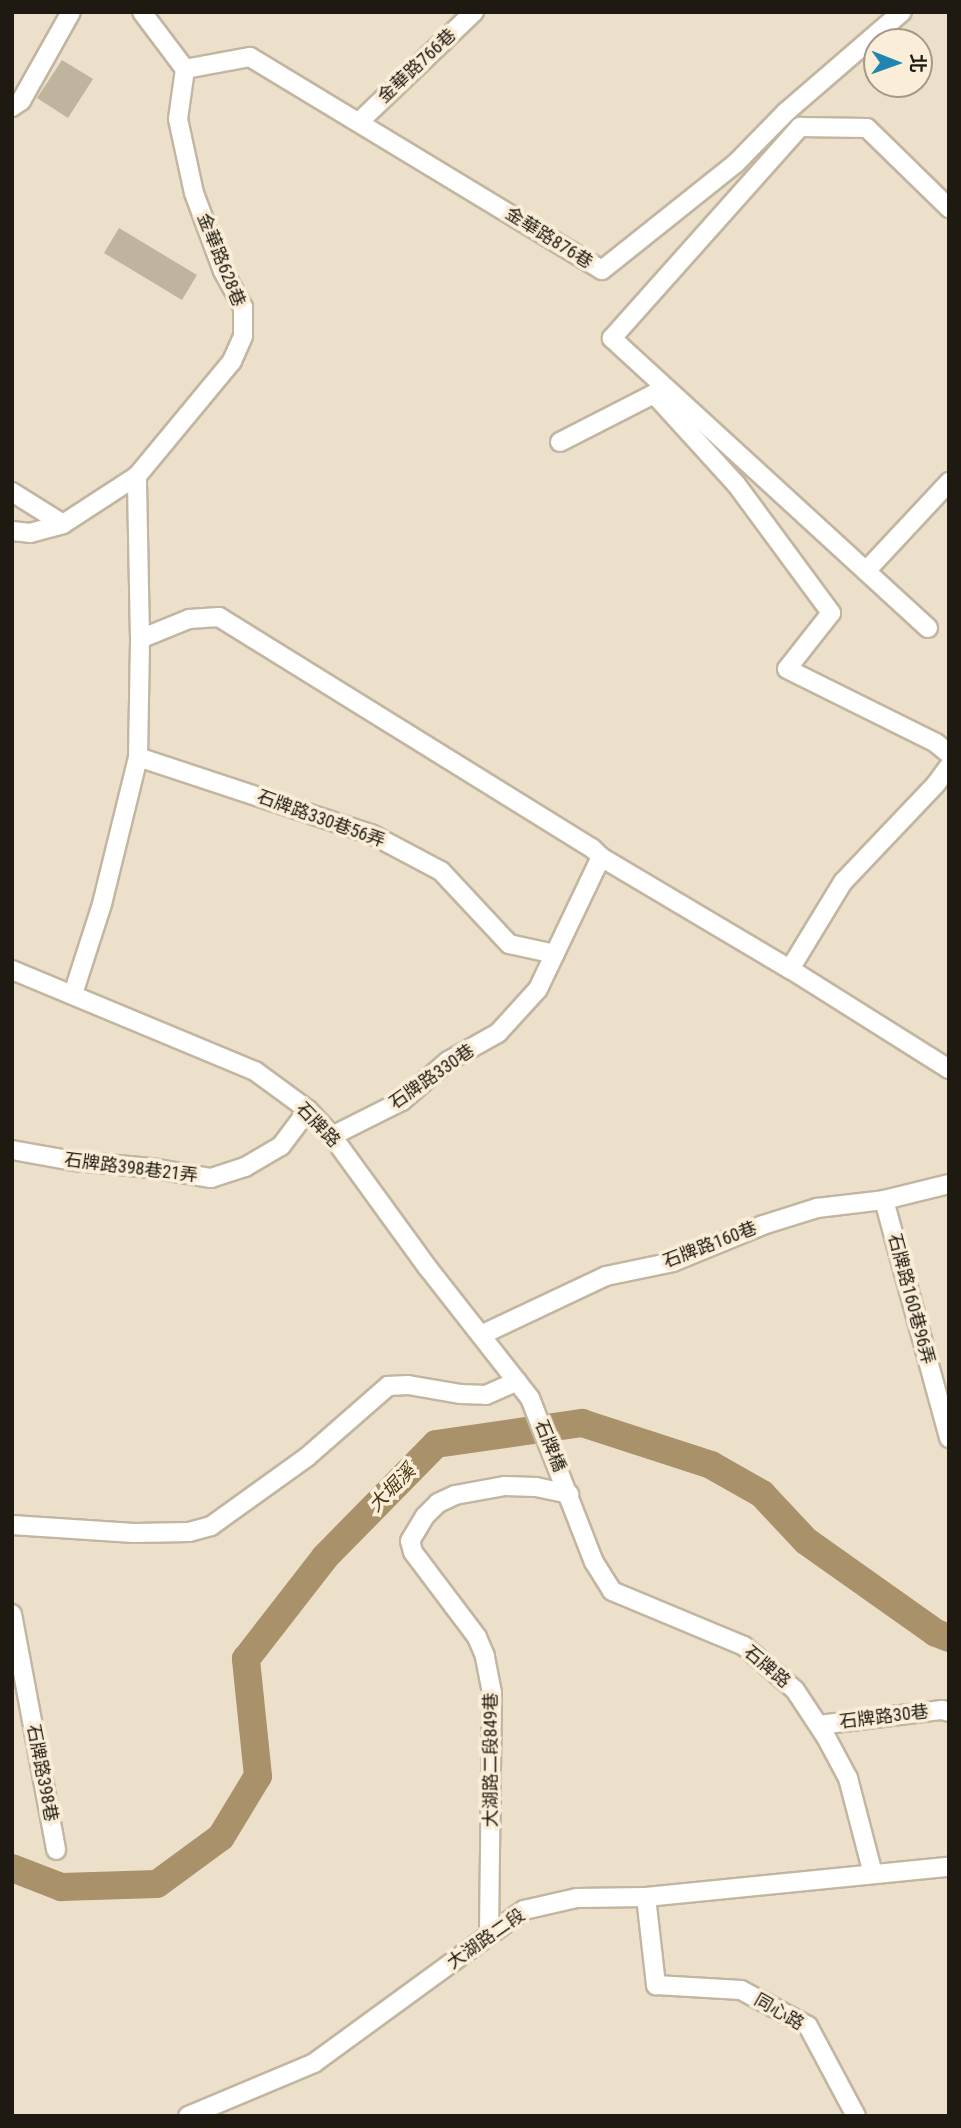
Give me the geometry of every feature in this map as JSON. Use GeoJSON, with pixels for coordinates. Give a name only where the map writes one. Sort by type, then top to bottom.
{"type":"FeatureCollection","features":[{"type":"Feature","properties":{"kind":"street"},"geometry":{"type":"LineString","coordinates":[[12,107],[21,101],[71,12]]}},
{"type":"Feature","properties":{"kind":"street"},"geometry":{"type":"LineString","coordinates":[[142,12],[186,69]]}},
{"type":"Feature","properties":{"kind":"street","name":"金華路766巷"},"geometry":{"type":"LineString","coordinates":[[359,121],[474,12]]}},
{"type":"Feature","properties":{"kind":"street","name":"金華路876巷"},"geometry":{"type":"LineString","coordinates":[[186,69],[250,57],[602,270],[736,163],[786,112],[902,12]]}},
{"type":"Feature","properties":{"kind":"street","name":"金華路628巷"},"geometry":{"type":"LineString","coordinates":[[12,531],[30,533],[64,524],[137,476],[232,361],[243,336],[243,307],[223,271],[191,181],[178,119],[186,69]]}},
{"type":"Feature","properties":{"kind":"street"},"geometry":{"type":"LineString","coordinates":[[928,628],[612,338],[800,127],[867,128],[949,208]]}},
{"type":"Feature","properties":{"kind":"street"},"geometry":{"type":"LineString","coordinates":[[560,442],[654,394],[736,484],[831,613],[787,669],[936,743],[949,754]]}},
{"type":"Feature","properties":{"kind":"street"},"geometry":{"type":"LineString","coordinates":[[74,994],[102,904],[138,757],[140,639],[137,476]]}},
{"type":"Feature","properties":{"kind":"street"},"geometry":{"type":"LineString","coordinates":[[866,571],[949,482]]}},
{"type":"Feature","properties":{"kind":"street"},"geometry":{"type":"LineString","coordinates":[[12,492],[64,524]]}},
{"type":"Feature","properties":{"kind":"street"},"geometry":{"type":"LineString","coordinates":[[140,639],[189,619],[219,617],[592,848],[601,857],[790,969],[949,1069]]}},
{"type":"Feature","properties":{"kind":"street","name":"石牌路330巷56弄"},"geometry":{"type":"LineString","coordinates":[[138,757],[371,834],[442,871],[509,944],[555,954]]}},
{"type":"Feature","properties":{"kind":"street"},"geometry":{"type":"LineString","coordinates":[[790,969],[843,882],[936,784],[949,766]]}},
{"type":"Feature","properties":{"kind":"street","name":"石牌路330巷"},"geometry":{"type":"LineString","coordinates":[[331,1136],[401,1101],[449,1061],[498,1033],[538,989],[601,857]]}},
{"type":"Feature","properties":{"kind":"street","name":"石牌路"},"geometry":{"type":"LineString","coordinates":[[12,970],[254,1071],[308,1110],[331,1136],[530,1398]]}},
{"type":"Feature","properties":{"kind":"street","name":"石牌路398巷21弄"},"geometry":{"type":"LineString","coordinates":[[12,1150],[211,1178],[245,1167],[281,1146],[308,1110]]}},
{"type":"Feature","properties":{"kind":"street","name":"石牌路160巷"},"geometry":{"type":"LineString","coordinates":[[481,1335],[606,1276],[673,1262],[763,1225],[817,1208],[884,1200],[949,1184]]}},
{"type":"Feature","properties":{"kind":"street","name":"石牌路160巷96弄"},"geometry":{"type":"LineString","coordinates":[[884,1200],[949,1438]]}},
{"type":"Feature","properties":{"kind":"street"},"geometry":{"type":"LineString","coordinates":[[12,1525],[134,1533],[189,1532],[211,1526],[307,1457],[388,1386],[408,1385],[461,1394],[486,1395],[517,1381]]}},
{"type":"Feature","properties":{"kind":"street","name":"石牌橋"},"geometry":{"type":"LineString","coordinates":[[530,1398],[569,1494]]}},
{"type":"Feature","properties":{"kind":"street","name":"大湖路二段849巷"},"geometry":{"type":"LineString","coordinates":[[489,1933],[492,1693],[485,1656],[477,1637],[413,1552],[410,1541],[425,1516],[438,1503],[455,1495],[505,1486],[536,1487],[569,1494]]}},
{"type":"Feature","properties":{"kind":"street","name":"石牌路"},"geometry":{"type":"LineString","coordinates":[[569,1494],[594,1562],[612,1591],[744,1646],[795,1690],[819,1725],[848,1778],[873,1874]]}},
{"type":"Feature","properties":{"kind":"street","name":"石牌路398巷"},"geometry":{"type":"LineString","coordinates":[[12,1614],[56,1850]]}},
{"type":"Feature","properties":{"kind":"street","name":"石牌路30巷"},"geometry":{"type":"LineString","coordinates":[[819,1725],[942,1710],[949,1712]]}},
{"type":"Feature","properties":{"kind":"street","name":"大湖路二段"},"geometry":{"type":"LineString","coordinates":[[188,2116],[314,2063],[524,1910],[577,1898],[646,1897],[949,1867]]}},
{"type":"Feature","properties":{"kind":"street","name":"同心路"},"geometry":{"type":"LineString","coordinates":[[646,1897],[656,1985],[741,1990],[808,2026],[856,2116]]}},
{"type":"Feature","properties":{"kind":"building"},"geometry":{"type":"Polygon","coordinates":[[[62,60],[93,79],[68,118],[37,98],[62,60]]]}},
{"type":"Feature","properties":{"kind":"building"},"geometry":{"type":"Polygon","coordinates":[[[119,228],[197,275],[182,300],[104,253],[119,228]]]}},
{"type":"Feature","properties":{"kind":"waterway","name":"大堀溪"},"geometry":{"type":"LineString","coordinates":[[12,1868],[61,1887],[157,1884],[221,1837],[258,1776],[246,1659],[325,1557],[436,1444],[582,1423],[711,1465],[762,1494],[806,1541],[936,1633],[949,1638]]}}]}
